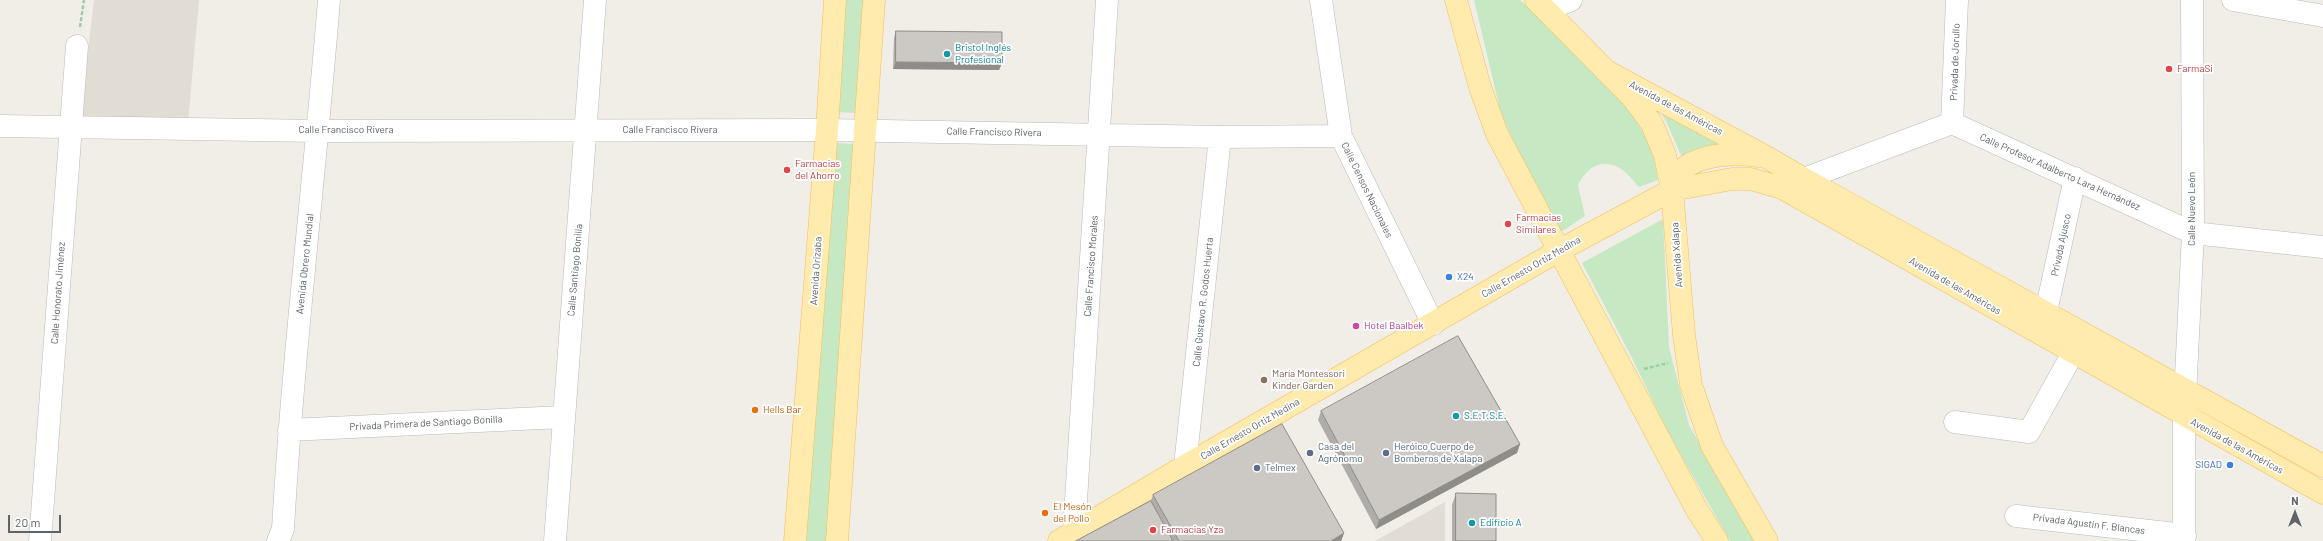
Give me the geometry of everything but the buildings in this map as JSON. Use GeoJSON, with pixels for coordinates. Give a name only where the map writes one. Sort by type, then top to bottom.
{"type":"FeatureCollection","features":[{"type":"Feature","properties":{"kind":"main road","name":"Avenida Orizaba"},"geometry":{"type":"LineString","coordinates":[[795,541],[827,130],[835,0]]}},
{"type":"Feature","properties":{"kind":"main road"},"geometry":{"type":"LineString","coordinates":[[837,541],[874,0]]}},
{"type":"Feature","properties":{"kind":"main road"},"geometry":{"type":"LineString","coordinates":[[1456,0],[1478,81],[1498,134],[1558,251],[1624,373],[1705,532],[1717,541]]}},
{"type":"Feature","properties":{"kind":"main road","name":"Avenida Xalapa"},"geometry":{"type":"LineString","coordinates":[[1541,5],[1634,98],[1652,124],[1666,156],[1672,190],[1687,359],[1691,385],[1712,446],[1767,541]]}},
{"type":"Feature","properties":{"kind":"main road","name":"Avenida de las Américas"},"geometry":{"type":"LineString","coordinates":[[1606,71],[1768,158],[2323,466]]}},
{"type":"Feature","properties":{"kind":"main road","name":"Avenida de las Américas"},"geometry":{"type":"LineString","coordinates":[[1672,190],[1682,171],[1697,161],[1724,155],[1747,155],[1768,158]]}},
{"type":"Feature","properties":{"kind":"main road","name":"Avenida de las Américas"},"geometry":{"type":"LineString","coordinates":[[1672,190],[1732,179],[1751,179],[1782,188],[2184,417],[2323,493]]}},
{"type":"Feature","properties":{"kind":"main road","name":"Calle Ernesto Ortiz Medina"},"geometry":{"type":"LineString","coordinates":[[1067,537],[1185,466],[1558,251],[1672,190]]}},
{"type":"Feature","properties":{"kind":"street","name":"Avenida Obrero Mundial"},"geometry":{"type":"LineString","coordinates":[[283,537],[288,430],[319,131],[329,0]]}},
{"type":"Feature","properties":{"kind":"street","name":"Calle Santiago Bonilla"},"geometry":{"type":"LineString","coordinates":[[555,541],[595,0]]}},
{"type":"Feature","properties":{"kind":"street","name":"Calle Francisco Morales"},"geometry":{"type":"LineString","coordinates":[[1067,537],[1100,134],[1107,0]]}},
{"type":"Feature","properties":{"kind":"street","name":"Calle Censos Nacionales"},"geometry":{"type":"LineString","coordinates":[[1321,0],[1341,136],[1433,324]]}},
{"type":"Feature","properties":{"kind":"street"},"geometry":{"type":"LineString","coordinates":[[1541,5],[1571,0]]}},
{"type":"Feature","properties":{"kind":"street","name":"Privada de Jorullo"},"geometry":{"type":"LineString","coordinates":[[1952,123],[1957,0]]}},
{"type":"Feature","properties":{"kind":"street","name":"Calle Nuevo León"},"geometry":{"type":"LineString","coordinates":[[2185,538],[2184,417],[2192,233],[2192,0]]}},
{"type":"Feature","properties":{"kind":"street"},"geometry":{"type":"LineString","coordinates":[[2233,0],[2323,16]]}},
{"type":"Feature","properties":{"kind":"street","name":"Calle Honorato Jiménez"},"geometry":{"type":"LineString","coordinates":[[40,541],[77,46]]}},
{"type":"Feature","properties":{"kind":"street"},"geometry":{"type":"LineString","coordinates":[[1804,179],[1952,123]]}},
{"type":"Feature","properties":{"kind":"street","name":"Calle Profesor Adalberto Lara Hernández"},"geometry":{"type":"LineString","coordinates":[[1952,123],[2075,178],[2192,233],[2323,247]]}},
{"type":"Feature","properties":{"kind":"street","name":"Calle Francisco Rivera"},"geometry":{"type":"LineString","coordinates":[[0,126],[319,131],[866,130],[1220,137],[1341,136]]}},
{"type":"Feature","properties":{"kind":"street","name":"Calle Gustavo R. Godos Huerta"},"geometry":{"type":"LineString","coordinates":[[1185,466],[1220,137]]}},
{"type":"Feature","properties":{"kind":"street","name":"Privada Ajusco"},"geometry":{"type":"LineString","coordinates":[[2046,312],[2075,178]]}},
{"type":"Feature","properties":{"kind":"street"},"geometry":{"type":"LineString","coordinates":[[1955,422],[2029,432],[2073,354]]}},
{"type":"Feature","properties":{"kind":"street","name":"Privada Primera de Santiago Bonilla"},"geometry":{"type":"LineString","coordinates":[[288,430],[563,417]]}},
{"type":"Feature","properties":{"kind":"street","name":"Privada Agustín F. Blancas"},"geometry":{"type":"LineString","coordinates":[[2016,516],[2185,538]]}},
{"type":"Feature","properties":{"kind":"path"},"geometry":{"type":"LineString","coordinates":[[77,46],[84,0]]}},
{"type":"Feature","properties":{"kind":"path"},"geometry":{"type":"LineString","coordinates":[[1624,373],[1687,359]]}},
{"type":"Feature","properties":{"kind":"shaded area"},"geometry":{"type":"Polygon","coordinates":[[[94,0],[199,0],[188,122],[80,119],[94,0]]]}},
{"type":"Feature","properties":{"kind":"shaded area"},"geometry":{"type":"Polygon","coordinates":[[[1445,502],[1445,541],[1375,541],[1445,502]]]}},
{"type":"Feature","properties":{"kind":"green space"},"geometry":{"type":"Polygon","coordinates":[[[844,0],[868,0],[860,113],[836,112],[844,0]]]}},
{"type":"Feature","properties":{"kind":"green space"},"geometry":{"type":"Polygon","coordinates":[[[1474,0],[1520,0],[1581,52],[1634,113],[1651,143],[1658,180],[1639,187],[1618,167],[1605,164],[1594,167],[1585,174],[1578,185],[1585,216],[1561,232],[1527,172],[1501,114],[1474,0]]]}},
{"type":"Feature","properties":{"kind":"green space"},"geometry":{"type":"Polygon","coordinates":[[[1647,93],[1729,140],[1683,160],[1666,121],[1647,93]]]}},
{"type":"Feature","properties":{"kind":"green space"},"geometry":{"type":"Polygon","coordinates":[[[833,143],[854,144],[829,541],[806,541],[833,143]]]}},
{"type":"Feature","properties":{"kind":"green space"},"geometry":{"type":"Polygon","coordinates":[[[1663,219],[1669,347],[1689,425],[1756,541],[1730,541],[1667,431],[1632,358],[1582,263],[1663,219]]]}},
{"type":"Feature","properties":{"kind":"place","name":"Bristol Inglés Profesional"},"geometry":{"type":"Point","coordinates":[947,54]}},
{"type":"Feature","properties":{"kind":"place","name":"FarmaSi"},"geometry":{"type":"Point","coordinates":[2169,69]}},
{"type":"Feature","properties":{"kind":"place","name":"Farmacias del Ahorro"},"geometry":{"type":"Point","coordinates":[787,170]}},
{"type":"Feature","properties":{"kind":"place","name":"Farmacias Similares"},"geometry":{"type":"Point","coordinates":[1508,224]}},
{"type":"Feature","properties":{"kind":"place","name":"X24"},"geometry":{"type":"Point","coordinates":[1449,277]}},
{"type":"Feature","properties":{"kind":"place","name":"Hotel Baalbek"},"geometry":{"type":"Point","coordinates":[1356,326]}},
{"type":"Feature","properties":{"kind":"place","name":"María Montessori Kinder Garden"},"geometry":{"type":"Point","coordinates":[1264,380]}},
{"type":"Feature","properties":{"kind":"place","name":"Hells Bar"},"geometry":{"type":"Point","coordinates":[755,410]}},
{"type":"Feature","properties":{"kind":"place","name":"S.E.T.S.E."},"geometry":{"type":"Point","coordinates":[1456,416]}},
{"type":"Feature","properties":{"kind":"place","name":"Casa del Agrónomo"},"geometry":{"type":"Point","coordinates":[1310,453]}},
{"type":"Feature","properties":{"kind":"place","name":"Heróico Cuerpo de Bomberos de Xalapa"},"geometry":{"type":"Point","coordinates":[1386,453]}},
{"type":"Feature","properties":{"kind":"place","name":"SIGAD"},"geometry":{"type":"Point","coordinates":[2230,465]}},
{"type":"Feature","properties":{"kind":"place","name":"Telmex"},"geometry":{"type":"Point","coordinates":[1257,468]}},
{"type":"Feature","properties":{"kind":"place","name":"El Mesón del Pollo"},"geometry":{"type":"Point","coordinates":[1045,513]}},
{"type":"Feature","properties":{"kind":"place","name":"Edificio A"},"geometry":{"type":"Point","coordinates":[1472,523]}},
{"type":"Feature","properties":{"kind":"place","name":"Farmacias Yza"},"geometry":{"type":"Point","coordinates":[1153,530]}}]}
